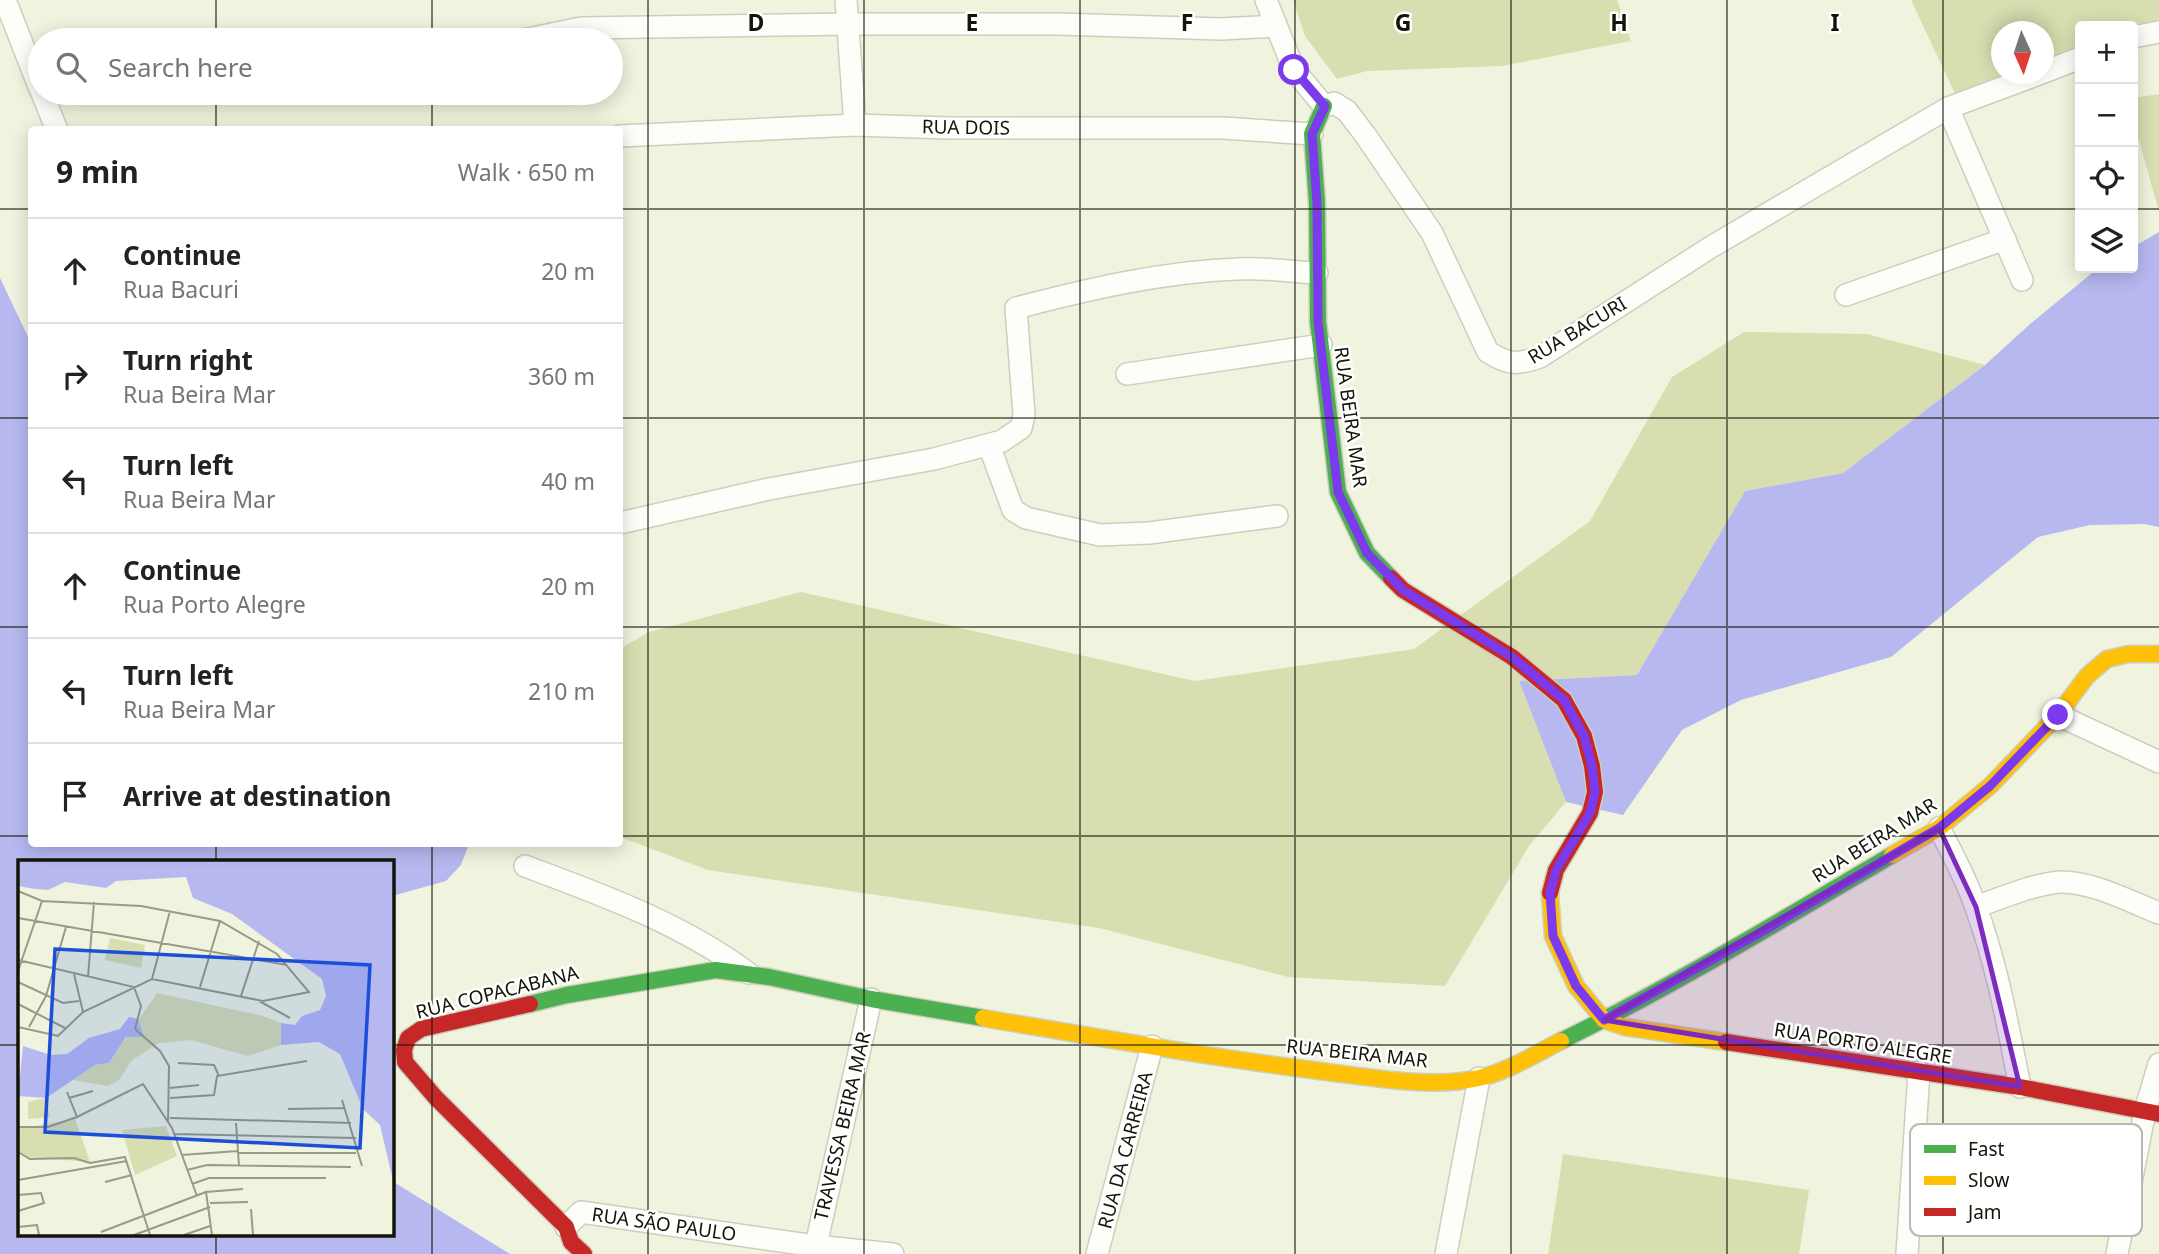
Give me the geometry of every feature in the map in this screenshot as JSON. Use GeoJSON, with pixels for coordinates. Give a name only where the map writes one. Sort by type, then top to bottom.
{"type":"FeatureCollection","features":[{"type":"Feature","properties":{"kind":"street"},"geometry":{"type":"LineString","coordinates":[[5,0],[28,50]]}},
{"type":"Feature","properties":{"kind":"street"},"geometry":{"type":"LineString","coordinates":[[846,0],[855,125]]}},
{"type":"Feature","properties":{"kind":"street","name":"RUA BACURI"},"geometry":{"type":"LineString","coordinates":[[1266,0],[1294,70],[1325,106],[1334,103],[1347,111],[1424,222],[1488,352],[1504,362],[1523,363],[1540,357],[1711,247],[1948,108],[2012,84]]}},
{"type":"Feature","properties":{"kind":"street"},"geometry":{"type":"LineString","coordinates":[[623,28],[849,24],[1059,24],[1221,29],[1276,26]]}},
{"type":"Feature","properties":{"kind":"street"},"geometry":{"type":"LineString","coordinates":[[2138,36],[2159,32]]}},
{"type":"Feature","properties":{"kind":"street","name":"RUA BACURI"},"geometry":{"type":"LineString","coordinates":[[2054,68],[2075,60]]}},
{"type":"Feature","properties":{"kind":"street"},"geometry":{"type":"LineString","coordinates":[[47,105],[55,126]]}},
{"type":"Feature","properties":{"kind":"street","name":"RUA BEIRA MAR"},"geometry":{"type":"LineString","coordinates":[[1325,106],[1312,134],[1317,203],[1318,330],[1338,492],[1367,553],[1403,590],[1512,657],[1564,700],[1584,736],[1595,792],[1590,813],[1556,870],[1550,893],[1553,936],[1576,986],[1604,1020]]}},
{"type":"Feature","properties":{"kind":"street"},"geometry":{"type":"LineString","coordinates":[[1948,108],[2022,280]]}},
{"type":"Feature","properties":{"kind":"street","name":"RUA DOIS"},"geometry":{"type":"LineString","coordinates":[[623,136],[855,125],[948,128],[1223,128],[1312,134]]}},
{"type":"Feature","properties":{"kind":"street"},"geometry":{"type":"LineString","coordinates":[[1846,295],[2005,239]]}},
{"type":"Feature","properties":{"kind":"street"},"geometry":{"type":"LineString","coordinates":[[623,522],[769,489],[934,459],[1002,441],[1021,428],[1024,415],[1016,308],[1151,276],[1239,268],[1317,274]]}},
{"type":"Feature","properties":{"kind":"street"},"geometry":{"type":"LineString","coordinates":[[1127,374],[1321,345]]}},
{"type":"Feature","properties":{"kind":"street"},"geometry":{"type":"LineString","coordinates":[[989,445],[1013,510],[1026,518],[1100,535],[1149,533],[1277,516]]}},
{"type":"Feature","properties":{"kind":"street","name":"RUA BEIRA MAR"},"geometry":{"type":"LineString","coordinates":[[716,970],[748,973],[871,999],[1152,1046],[1391,1080],[1431,1082],[1479,1078],[1519,1062],[1604,1020],[1939,828],[1990,786],[2058,715],[2087,676],[2107,659],[2129,654],[2159,654]]}},
{"type":"Feature","properties":{"kind":"street"},"geometry":{"type":"LineString","coordinates":[[2058,715],[2159,762]]}},
{"type":"Feature","properties":{"kind":"street"},"geometry":{"type":"LineString","coordinates":[[1939,828],[1976,907],[2001,991],[2020,1087]]}},
{"type":"Feature","properties":{"kind":"street"},"geometry":{"type":"LineString","coordinates":[[524,866],[609,897],[691,936],[748,973]]}},
{"type":"Feature","properties":{"kind":"street"},"geometry":{"type":"LineString","coordinates":[[1976,907],[2014,893],[2059,882],[2081,884],[2159,913]]}},
{"type":"Feature","properties":{"kind":"street","name":"RUA COPACABANA"},"geometry":{"type":"LineString","coordinates":[[584,1254],[571,1242],[566,1227],[436,1098],[405,1062],[404,1050],[408,1038],[421,1029],[566,995],[716,970]]}},
{"type":"Feature","properties":{"kind":"street","name":"TRAVESSA BEIRA MAR"},"geometry":{"type":"LineString","coordinates":[[815,1250],[871,999]]}},
{"type":"Feature","properties":{"kind":"street","name":"RUA PORTO ALEGRE"},"geometry":{"type":"LineString","coordinates":[[1604,1020],[1625,1027],[2020,1087],[2152,1112]]}},
{"type":"Feature","properties":{"kind":"street","name":"RUA DA CARREIRA"},"geometry":{"type":"LineString","coordinates":[[1097,1254],[1152,1046]]}},
{"type":"Feature","properties":{"kind":"street"},"geometry":{"type":"LineString","coordinates":[[2142,1153],[2152,1112],[2159,1064]]}},
{"type":"Feature","properties":{"kind":"street"},"geometry":{"type":"LineString","coordinates":[[1916,1124],[1919,1072]]}},
{"type":"Feature","properties":{"kind":"street"},"geometry":{"type":"LineString","coordinates":[[1446,1254],[1479,1078]]}},
{"type":"Feature","properties":{"kind":"street"},"geometry":{"type":"LineString","coordinates":[[1907,1254],[1910,1208]]}},
{"type":"Feature","properties":{"kind":"street","name":"RUA SÃO PAULO"},"geometry":{"type":"LineString","coordinates":[[566,1227],[581,1212],[815,1250],[893,1254]]}},
{"type":"Feature","properties":{"kind":"street"},"geometry":{"type":"LineString","coordinates":[[2117,1254],[2121,1236]]}},
{"type":"Feature","properties":{"kind":"highlighted area"},"geometry":{"type":"Polygon","coordinates":[[[1939,828],[1976,907],[2020,1087],[1604,1020],[1939,828]]]}},
{"type":"Feature","properties":{"kind":"green space"},"geometry":{"type":"Polygon","coordinates":[[[1293,0],[1617,0],[1631,41],[1502,66],[1367,71],[1337,79],[1305,36],[1293,0]]]}},
{"type":"Feature","properties":{"kind":"green space"},"geometry":{"type":"Polygon","coordinates":[[[1911,0],[2159,0],[2159,24],[2138,27],[2138,21],[2075,21],[2075,50],[2054,58],[2054,21],[1991,21],[1991,83],[1956,96],[1911,0]]]}},
{"type":"Feature","properties":{"kind":"green space"},"geometry":{"type":"Polygon","coordinates":[[[2159,94],[2159,212],[2138,137],[2138,97],[2159,94]]]}},
{"type":"Feature","properties":{"kind":"green space"},"geometry":{"type":"Polygon","coordinates":[[[1744,332],[1867,334],[1985,365],[1843,473],[1745,491],[1637,675],[1519,681],[1566,802],[1529,846],[1445,986],[1288,977],[1099,928],[708,870],[623,838],[623,647],[649,632],[801,592],[1195,681],[1414,649],[1590,521],[1672,377],[1744,332]]]}},
{"type":"Feature","properties":{"kind":"green space"},"geometry":{"type":"Polygon","coordinates":[[[1563,1154],[1809,1190],[1799,1254],[1548,1254],[1563,1154]]]}},
{"type":"Feature","properties":{"kind":"water"},"geometry":{"type":"Polygon","coordinates":[[[2159,232],[2159,527],[2144,524],[2090,525],[2038,537],[1891,657],[1741,700],[1682,730],[1623,815],[1566,802],[1519,681],[1637,675],[1745,491],[1843,473],[1985,365],[2092,273],[2138,273],[2138,244],[2159,232]]]}},
{"type":"Feature","properties":{"kind":"water"},"geometry":{"type":"Polygon","coordinates":[[[0,278],[28,337],[28,847],[468,847],[461,865],[446,881],[394,895],[394,860],[18,860],[18,1236],[394,1236],[394,1182],[510,1254],[0,1254],[0,278]]]}},
{"type":"Feature","properties":{"kind":"traffic: fast"},"geometry":{"type":"LineString","coordinates":[[1324,106],[1312,134],[1317,203],[1318,322],[1338,492],[1367,553],[1391,578]]}},
{"type":"Feature","properties":{"kind":"traffic: fast"},"geometry":{"type":"LineString","coordinates":[[1561,1041],[1687,974],[1892,855]]}},
{"type":"Feature","properties":{"kind":"traffic: fast"},"geometry":{"type":"LineString","coordinates":[[530,1004],[567,995],[716,970],[769,977],[871,999],[983,1018]]}},
{"type":"Feature","properties":{"kind":"traffic: slow"},"geometry":{"type":"LineString","coordinates":[[1892,855],[1939,828],[1990,786],[2058,715],[2087,676],[2107,659],[2129,654],[2159,654]]}},
{"type":"Feature","properties":{"kind":"traffic: slow"},"geometry":{"type":"LineString","coordinates":[[1550,893],[1553,936],[1576,986],[1604,1020],[1625,1027],[1726,1042]]}},
{"type":"Feature","properties":{"kind":"traffic: slow"},"geometry":{"type":"LineString","coordinates":[[983,1018],[1235,1059],[1420,1082],[1479,1078],[1510,1067],[1561,1041]]}},
{"type":"Feature","properties":{"kind":"traffic: jam"},"geometry":{"type":"LineString","coordinates":[[1391,578],[1403,590],[1512,657],[1564,700],[1584,736],[1595,792],[1590,813],[1556,870],[1550,893]]}},
{"type":"Feature","properties":{"kind":"traffic: jam"},"geometry":{"type":"LineString","coordinates":[[530,1004],[421,1029],[408,1038],[404,1050],[405,1062],[436,1098],[566,1227],[571,1242],[584,1254]]}},
{"type":"Feature","properties":{"kind":"traffic: jam"},"geometry":{"type":"LineString","coordinates":[[1726,1042],[2020,1087],[2159,1114]]}},
{"type":"Feature","properties":{"kind":"route"},"geometry":{"type":"LineString","coordinates":[[1294,70],[1325,106],[1312,134],[1317,203],[1318,322],[1338,492],[1367,553],[1403,590],[1512,657],[1564,700],[1584,736],[1595,792],[1590,813],[1556,870],[1550,893],[1553,936],[1576,986],[1604,1020],[1939,828],[1990,786],[2058,715]]}}]}
